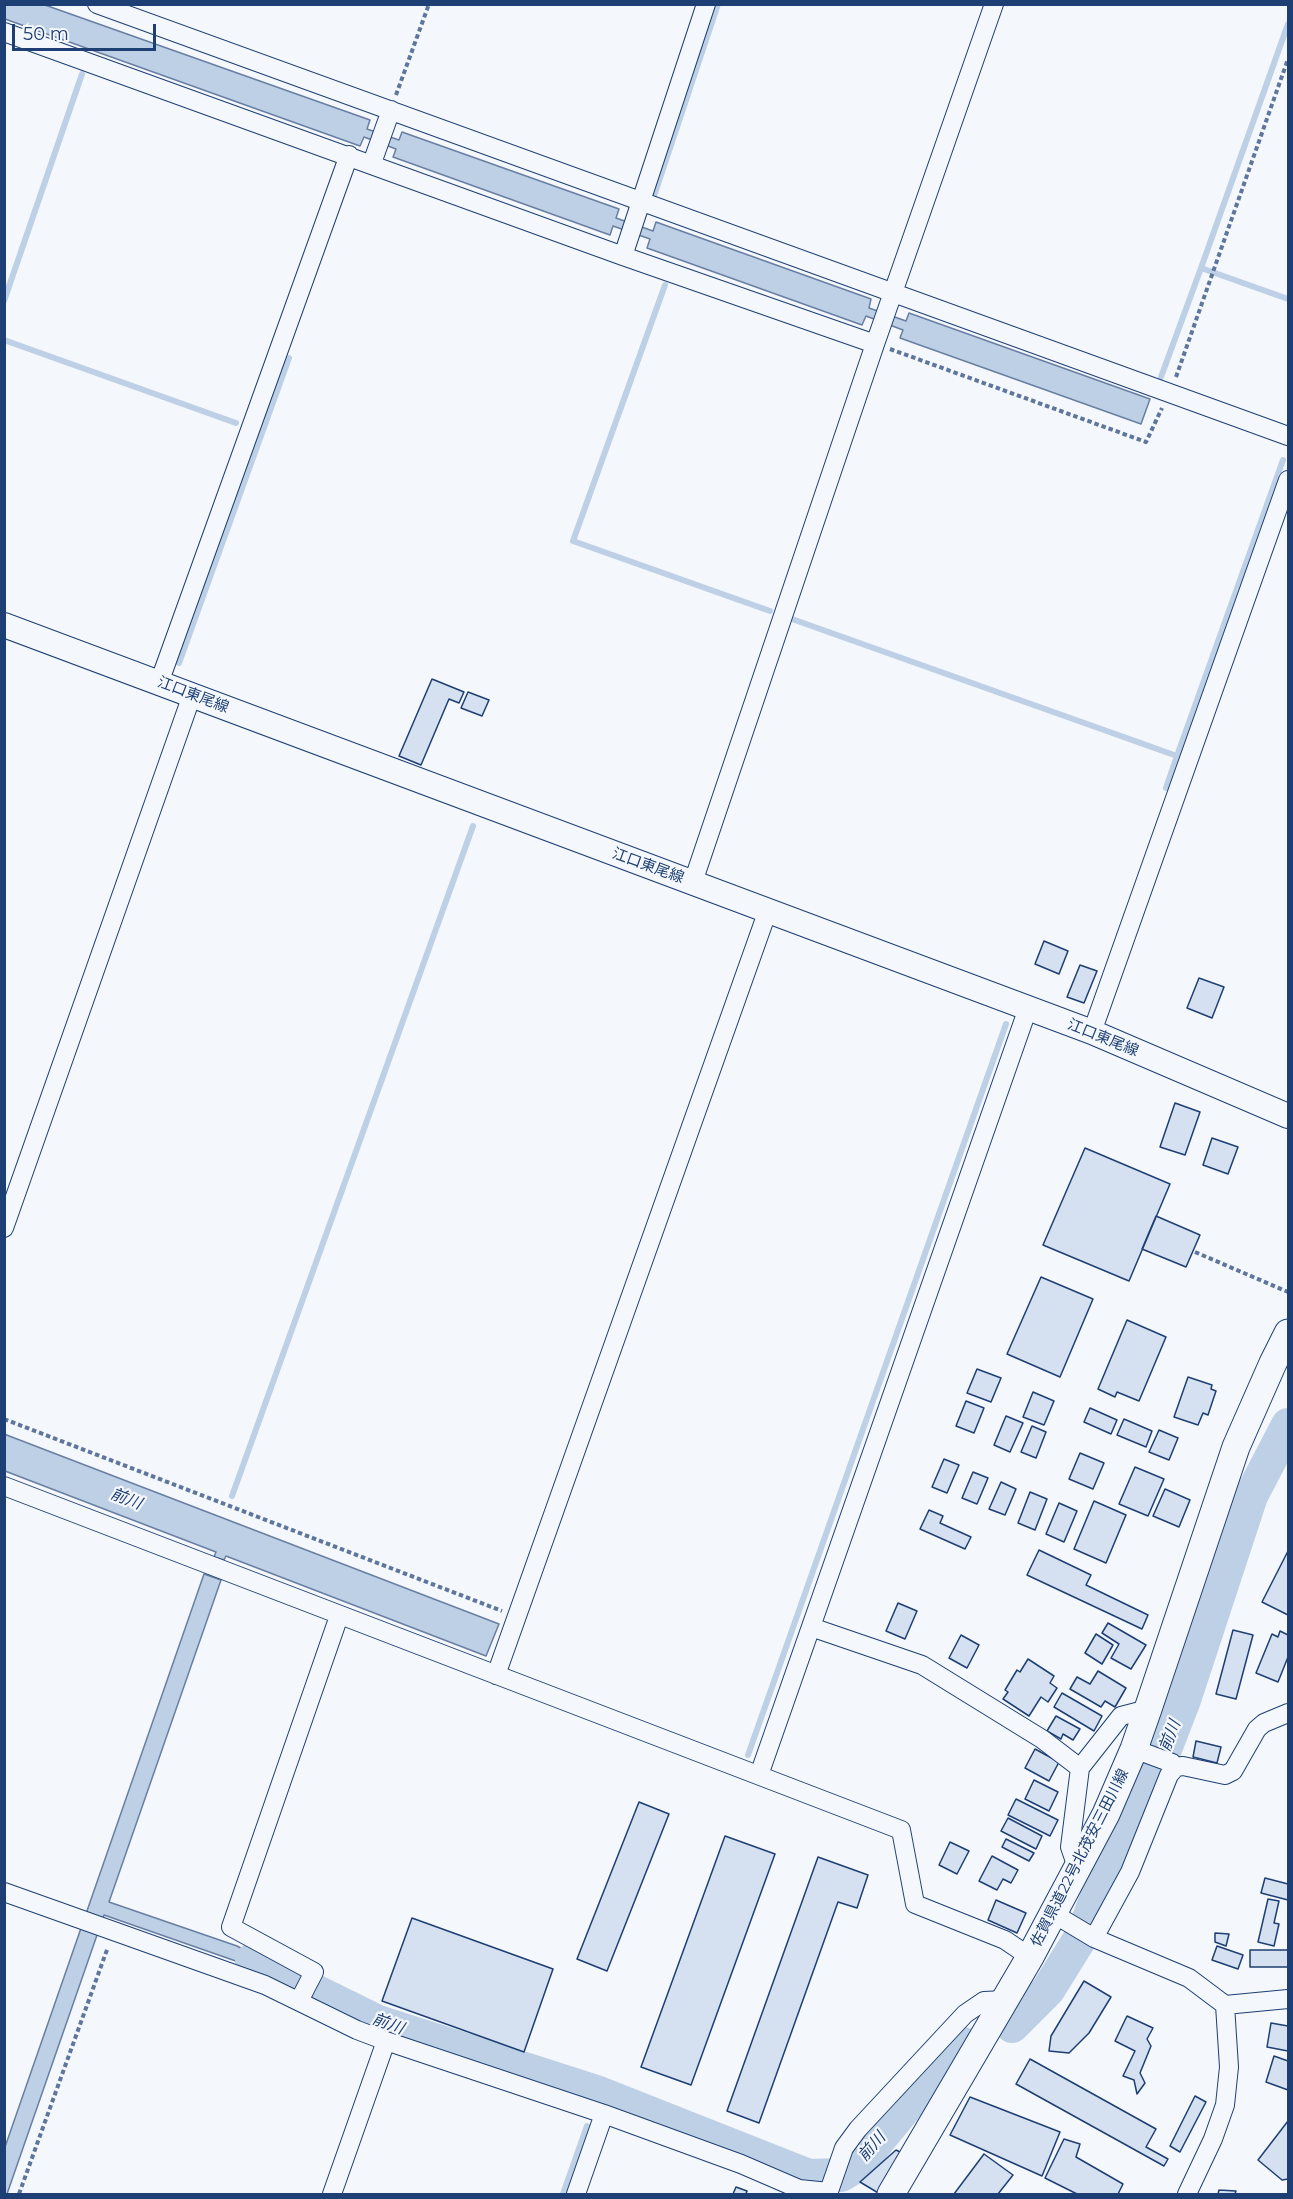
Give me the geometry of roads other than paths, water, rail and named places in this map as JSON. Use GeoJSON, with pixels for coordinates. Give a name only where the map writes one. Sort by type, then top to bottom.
{"type":"FeatureCollection","features":[{"type":"Feature","properties":{"kind":"main road","name":"江口東尾線"},"geometry":{"type":"LineString","coordinates":[[4,625],[1092,1032],[1288,1116]]}},
{"type":"Feature","properties":{"kind":"main road","name":"佐賀県道22号北茂安三田川線"},"geometry":{"type":"LineString","coordinates":[[891,2194],[1030,1957],[1064,1920],[1078,1870],[1106,1814],[1144,1752],[1148,1709],[1236,1447],[1288,1333]]}},
{"type":"Feature","properties":{"kind":"street"},"geometry":{"type":"LineString","coordinates":[[96,4],[1288,436]]}},
{"type":"Feature","properties":{"kind":"street"},"geometry":{"type":"LineString","coordinates":[[623,256],[706,4]]}},
{"type":"Feature","properties":{"kind":"street"},"geometry":{"type":"LineString","coordinates":[[693,882],[875,344],[994,4]]}},
{"type":"Feature","properties":{"kind":"street"},"geometry":{"type":"LineString","coordinates":[[4,32],[349,155],[378,147],[623,256],[875,344]]}},
{"type":"Feature","properties":{"kind":"street"},"geometry":{"type":"LineString","coordinates":[[378,147],[391,110]]}},
{"type":"Feature","properties":{"kind":"street"},"geometry":{"type":"LineString","coordinates":[[159,683],[349,155]]}},
{"type":"Feature","properties":{"kind":"street"},"geometry":{"type":"LineString","coordinates":[[1092,1032],[1288,480]]}},
{"type":"Feature","properties":{"kind":"street"},"geometry":{"type":"LineString","coordinates":[[4,1228],[192,695]]}},
{"type":"Feature","properties":{"kind":"street"},"geometry":{"type":"LineString","coordinates":[[496,1675],[768,910]]}},
{"type":"Feature","properties":{"kind":"street"},"geometry":{"type":"LineString","coordinates":[[759,1775],[1028,1008]]}},
{"type":"Feature","properties":{"kind":"street"},"geometry":{"type":"LineString","coordinates":[[4,1486],[901,1830],[915,1904],[1005,1940],[1030,1957]]}},
{"type":"Feature","properties":{"kind":"street"},"geometry":{"type":"LineString","coordinates":[[300,1999],[314,1971],[231,1927],[339,1616]]}},
{"type":"Feature","properties":{"kind":"street"},"geometry":{"type":"LineString","coordinates":[[811,1627],[922,1665],[1042,1739],[1080,1768]]}},
{"type":"Feature","properties":{"kind":"street"},"geometry":{"type":"LineString","coordinates":[[1078,1870],[1070,1847],[1080,1768],[1121,1716],[1148,1709]]}},
{"type":"Feature","properties":{"kind":"street"},"geometry":{"type":"LineString","coordinates":[[1144,1752],[1174,1765],[1225,1775],[1233,1771],[1257,1729],[1287,1711]]}},
{"type":"Feature","properties":{"kind":"street"},"geometry":{"type":"LineString","coordinates":[[1095,1938],[1130,1872],[1174,1765]]}},
{"type":"Feature","properties":{"kind":"street"},"geometry":{"type":"LineString","coordinates":[[4,1892],[265,1985],[300,1999],[357,2030],[386,2042],[604,2114],[741,2164],[800,2189],[829,2191],[844,2148],[858,2129],[964,2014],[984,2001],[1005,2000]]}},
{"type":"Feature","properties":{"kind":"street"},"geometry":{"type":"LineString","coordinates":[[1064,1920],[1095,1938],[1189,1978],[1225,2005],[1288,1999]]}},
{"type":"Feature","properties":{"kind":"street"},"geometry":{"type":"LineString","coordinates":[[1187,2194],[1213,2139],[1225,2105],[1229,2067],[1225,2005]]}},
{"type":"Feature","properties":{"kind":"street"},"geometry":{"type":"LineString","coordinates":[[332,2194],[386,2042]]}},
{"type":"Feature","properties":{"kind":"street"},"geometry":{"type":"LineString","coordinates":[[576,2194],[604,2114]]}},
{"type":"Feature","properties":{"kind":"water"},"geometry":{"type":"Polygon","coordinates":[[[5,5],[45,5],[370,120],[367,129],[399,140],[402,132],[619,209],[616,218],[653,231],[656,222],[871,299],[869,308],[906,321],[909,313],[1150,399],[1141,424],[900,338],[903,330],[866,316],[862,325],[647,248],[650,239],[613,226],[610,235],[393,157],[396,149],[364,137],[360,146],[5,19],[5,5]]]}},
{"type":"Feature","properties":{"kind":"water"},"geometry":{"type":"Polygon","coordinates":[[[4,1434],[499,1624],[486,1656],[226,1556],[224,1560],[214,1557],[216,1552],[5,1471],[4,1434]]]}},
{"type":"Feature","properties":{"kind":"water"},"geometry":{"type":"Polygon","coordinates":[[[204,1574],[221,1580],[109,1902],[237,1946],[295,1977],[291,1983],[250,1966],[104,1915],[7,2194],[5,2194],[5,2147],[204,1574]]]}},
{"type":"Feature","properties":{"kind":"waterway"},"geometry":{"type":"LineString","coordinates":[[654,196],[718,4]]}},
{"type":"Feature","properties":{"kind":"waterway"},"geometry":{"type":"LineString","coordinates":[[1201,268],[1288,24]]}},
{"type":"Feature","properties":{"kind":"waterway"},"geometry":{"type":"LineString","coordinates":[[4,301],[82,74]]}},
{"type":"Feature","properties":{"kind":"waterway"},"geometry":{"type":"LineString","coordinates":[[1161,377],[1201,268],[1288,299]]}},
{"type":"Feature","properties":{"kind":"waterway"},"geometry":{"type":"LineString","coordinates":[[665,285],[573,541],[770,611]]}},
{"type":"Feature","properties":{"kind":"waterway"},"geometry":{"type":"LineString","coordinates":[[4,340],[236,423]]}},
{"type":"Feature","properties":{"kind":"waterway"},"geometry":{"type":"LineString","coordinates":[[179,663],[289,358]]}},
{"type":"Feature","properties":{"kind":"waterway"},"geometry":{"type":"LineString","coordinates":[[1177,756],[1283,460]]}},
{"type":"Feature","properties":{"kind":"waterway"},"geometry":{"type":"LineString","coordinates":[[792,619],[1177,756],[1166,788]]}},
{"type":"Feature","properties":{"kind":"waterway"},"geometry":{"type":"LineString","coordinates":[[232,1496],[473,826]]}},
{"type":"Feature","properties":{"kind":"waterway"},"geometry":{"type":"LineString","coordinates":[[748,1755],[1006,1024]]}},
{"type":"Feature","properties":{"kind":"waterway","name":"前川"},"geometry":{"type":"LineString","coordinates":[[1012,2026],[1048,1990],[1084,1932],[1105,1875],[1154,1778],[1184,1700],[1251,1496],[1288,1425]]}},
{"type":"Feature","properties":{"kind":"waterway","name":"前川"},"geometry":{"type":"LineString","coordinates":[[252,1960],[378,2022],[599,2093],[809,2176],[841,2175],[859,2164],[933,2074],[964,2044]]}},
{"type":"Feature","properties":{"kind":"waterway"},"geometry":{"type":"LineString","coordinates":[[563,2194],[587,2126]]}}]}
